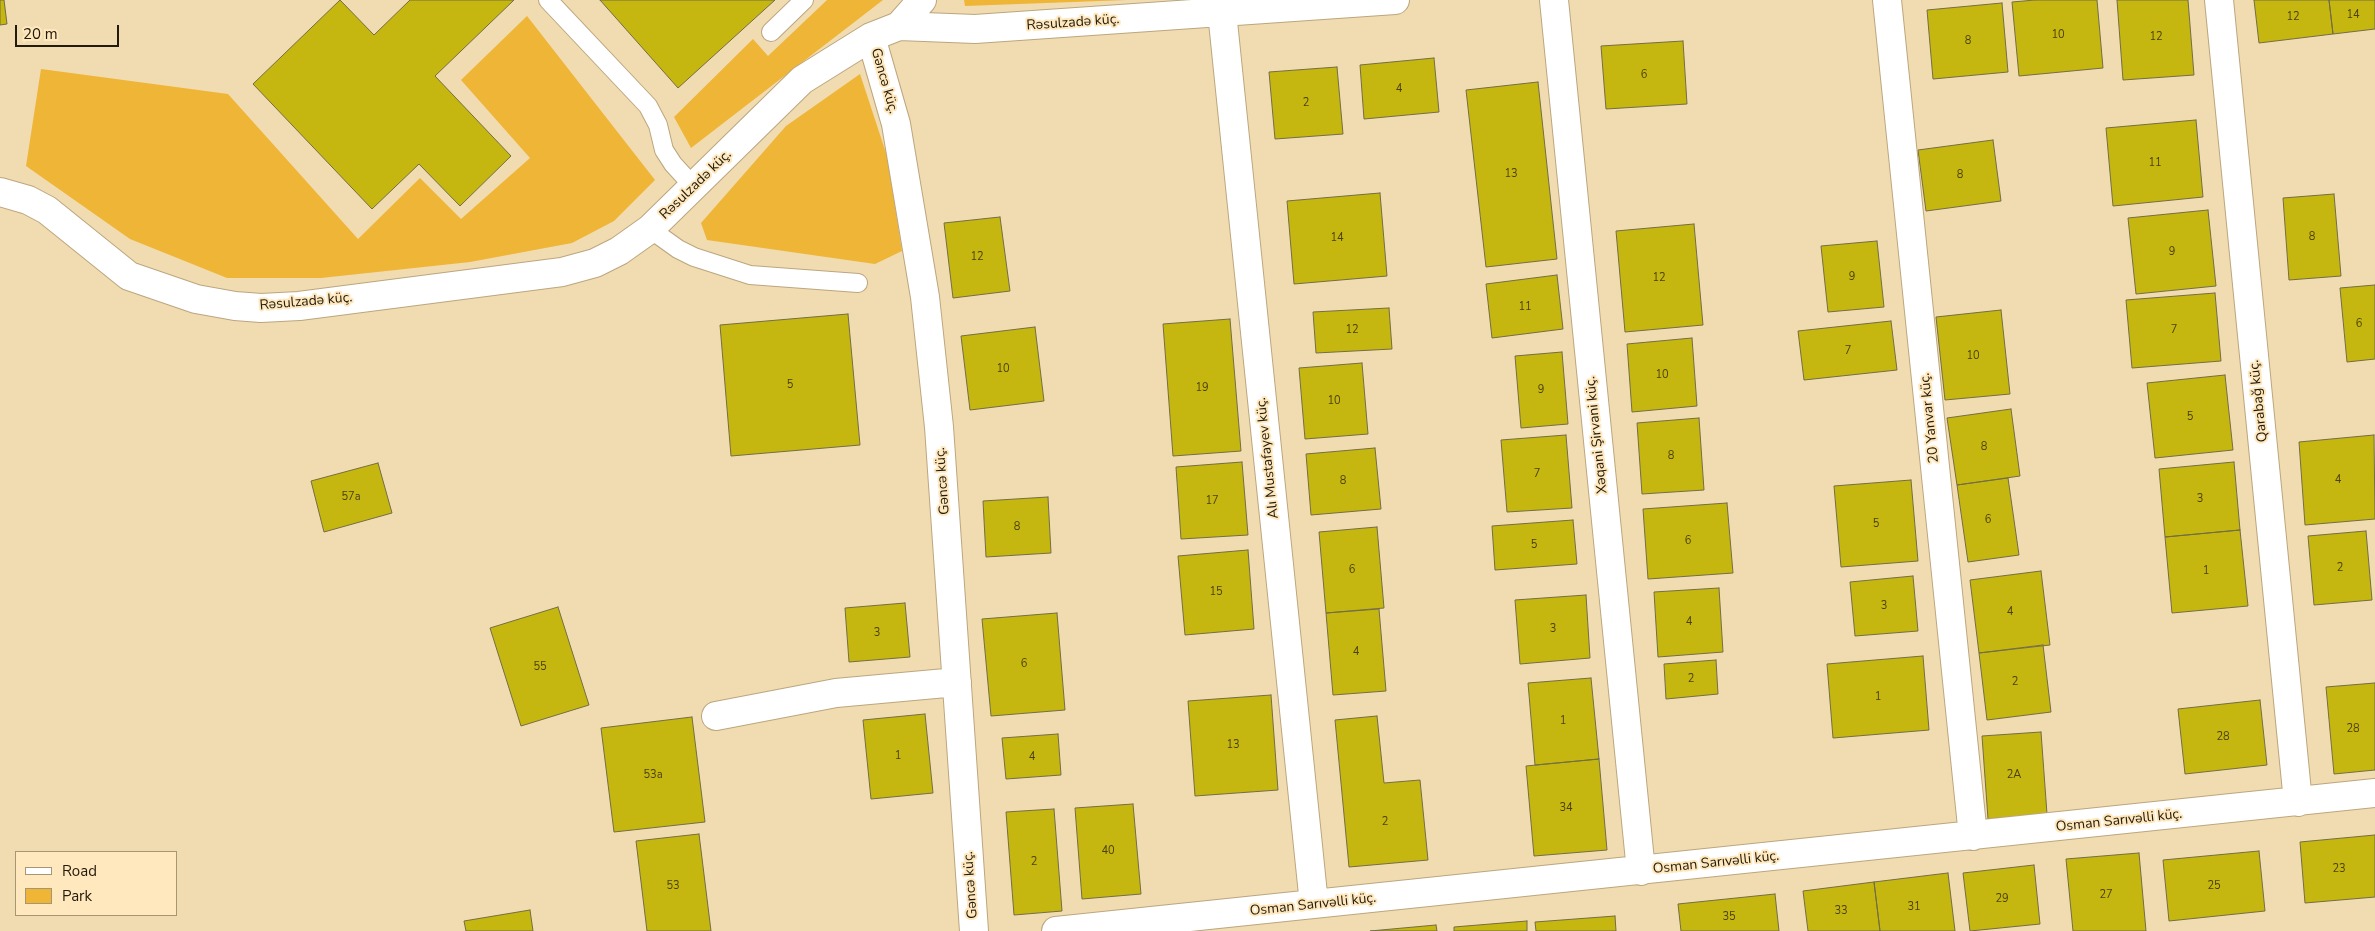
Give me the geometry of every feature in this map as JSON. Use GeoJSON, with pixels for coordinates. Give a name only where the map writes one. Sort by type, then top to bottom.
{"type":"FeatureCollection","features":[{"type":"Feature","properties":{"kind":"street"},"geometry":{"type":"LineString","coordinates":[[899,26],[922,0]]}},
{"type":"Feature","properties":{"kind":"street","name":"Rəsulzadə küç."},"geometry":{"type":"LineString","coordinates":[[0,192],[28,200],[47,210],[129,276],[196,299],[261,308],[299,306],[562,272],[595,263],[619,251],[650,230],[802,80],[871,37],[899,26],[975,30],[1395,0]]}},
{"type":"Feature","properties":{"kind":"street","name":"Xəqani Şirvani küç."},"geometry":{"type":"LineString","coordinates":[[1554,0],[1641,871]]}},
{"type":"Feature","properties":{"kind":"street","name":"20 Yanvar küç."},"geometry":{"type":"LineString","coordinates":[[1887,0],[1973,836]]}},
{"type":"Feature","properties":{"kind":"street","name":"Qarabağ küç."},"geometry":{"type":"LineString","coordinates":[[2219,0],[2298,802]]}},
{"type":"Feature","properties":{"kind":"street","name":"Alı Mustafayev küç."},"geometry":{"type":"LineString","coordinates":[[1222,12],[1314,904]]}},
{"type":"Feature","properties":{"kind":"street","name":"Gəncə küç."},"geometry":{"type":"LineString","coordinates":[[871,37],[896,124],[925,297],[939,427],[974,931]]}},
{"type":"Feature","properties":{"kind":"street"},"geometry":{"type":"LineString","coordinates":[[716,716],[836,693],[957,682]]}},
{"type":"Feature","properties":{"kind":"street","name":"Osman Sarıvəlli küç."},"geometry":{"type":"LineString","coordinates":[[1056,931],[2375,793]]}},
{"type":"Feature","properties":{"kind":"lane"},"geometry":{"type":"LineString","coordinates":[[548,0],[648,106],[658,125],[664,150],[673,164],[694,187]]}},
{"type":"Feature","properties":{"kind":"lane"},"geometry":{"type":"LineString","coordinates":[[771,32],[804,0]]}},
{"type":"Feature","properties":{"kind":"lane"},"geometry":{"type":"LineString","coordinates":[[650,230],[678,249],[694,257],[750,275],[858,283]]}},
{"type":"Feature","properties":{"kind":"green space"},"geometry":{"type":"Polygon","coordinates":[[[827,0],[883,0],[691,148],[674,117],[753,39],[768,56],[827,0]]]}},
{"type":"Feature","properties":{"kind":"green space"},"geometry":{"type":"Polygon","coordinates":[[[964,0],[1127,0],[965,6],[964,0]]]}},
{"type":"Feature","properties":{"kind":"green space"},"geometry":{"type":"Polygon","coordinates":[[[527,16],[655,180],[614,221],[572,243],[470,262],[321,278],[227,278],[130,239],[26,166],[41,69],[228,94],[358,239],[420,178],[461,219],[530,158],[461,80],[527,16]]]}},
{"type":"Feature","properties":{"kind":"green space"},"geometry":{"type":"Polygon","coordinates":[[[860,74],[887,156],[902,251],[875,264],[707,240],[701,223],[786,126],[860,74]]]}},
{"type":"Feature","properties":{"kind":"building"},"geometry":{"type":"Polygon","coordinates":[[[0,0],[4,0],[7,24],[0,25],[0,0]]]}},
{"type":"Feature","properties":{"kind":"building"},"geometry":{"type":"Polygon","coordinates":[[[340,0],[374,35],[410,0],[514,0],[435,76],[511,156],[460,206],[419,164],[372,209],[253,84],[340,0]]]}},
{"type":"Feature","properties":{"kind":"building"},"geometry":{"type":"Polygon","coordinates":[[[600,0],[775,0],[678,88],[600,0]]]}},
{"type":"Feature","properties":{"kind":"building"},"geometry":{"type":"Polygon","coordinates":[[[2097,0],[2103,68],[2019,76],[2012,2],[2097,0]]]}},
{"type":"Feature","properties":{"kind":"building"},"geometry":{"type":"Polygon","coordinates":[[[2117,0],[2188,0],[2194,75],[2123,80],[2117,0]]]}},
{"type":"Feature","properties":{"kind":"building"},"geometry":{"type":"Polygon","coordinates":[[[2254,0],[2329,0],[2333,34],[2259,43],[2254,0]]]}},
{"type":"Feature","properties":{"kind":"building"},"geometry":{"type":"Polygon","coordinates":[[[2329,0],[2375,0],[2375,29],[2333,34],[2329,0]]]}},
{"type":"Feature","properties":{"kind":"building"},"geometry":{"type":"Polygon","coordinates":[[[2002,3],[2008,72],[1933,79],[1927,10],[2002,3]]]}},
{"type":"Feature","properties":{"kind":"building"},"geometry":{"type":"Polygon","coordinates":[[[1683,41],[1687,104],[1606,109],[1601,46],[1683,41]]]}},
{"type":"Feature","properties":{"kind":"building"},"geometry":{"type":"Polygon","coordinates":[[[1434,58],[1439,112],[1364,119],[1360,65],[1434,58]]]}},
{"type":"Feature","properties":{"kind":"building"},"geometry":{"type":"Polygon","coordinates":[[[1337,67],[1343,134],[1275,139],[1269,72],[1337,67]]]}},
{"type":"Feature","properties":{"kind":"building"},"geometry":{"type":"Polygon","coordinates":[[[1538,82],[1557,259],[1486,267],[1466,90],[1538,82]]]}},
{"type":"Feature","properties":{"kind":"building"},"geometry":{"type":"Polygon","coordinates":[[[2196,120],[2203,197],[2113,206],[2106,128],[2196,120]]]}},
{"type":"Feature","properties":{"kind":"building"},"geometry":{"type":"Polygon","coordinates":[[[1993,140],[2001,201],[1926,211],[1918,150],[1993,140]]]}},
{"type":"Feature","properties":{"kind":"building"},"geometry":{"type":"Polygon","coordinates":[[[1380,193],[1387,276],[1294,284],[1287,201],[1380,193]]]}},
{"type":"Feature","properties":{"kind":"building"},"geometry":{"type":"Polygon","coordinates":[[[2334,194],[2341,276],[2289,280],[2283,198],[2334,194]]]}},
{"type":"Feature","properties":{"kind":"building"},"geometry":{"type":"Polygon","coordinates":[[[2208,210],[2216,286],[2136,294],[2128,218],[2208,210]]]}},
{"type":"Feature","properties":{"kind":"building"},"geometry":{"type":"Polygon","coordinates":[[[1000,217],[1010,291],[953,298],[944,223],[1000,217]]]}},
{"type":"Feature","properties":{"kind":"building"},"geometry":{"type":"Polygon","coordinates":[[[1694,224],[1703,325],[1625,332],[1616,231],[1694,224]]]}},
{"type":"Feature","properties":{"kind":"building"},"geometry":{"type":"Polygon","coordinates":[[[1877,241],[1884,307],[1828,312],[1821,246],[1877,241]]]}},
{"type":"Feature","properties":{"kind":"building"},"geometry":{"type":"Polygon","coordinates":[[[1557,275],[1563,329],[1492,338],[1486,284],[1557,275]]]}},
{"type":"Feature","properties":{"kind":"building"},"geometry":{"type":"Polygon","coordinates":[[[2375,285],[2375,359],[2347,362],[2340,288],[2375,285]]]}},
{"type":"Feature","properties":{"kind":"building"},"geometry":{"type":"Polygon","coordinates":[[[2215,293],[2221,361],[2132,368],[2126,300],[2215,293]]]}},
{"type":"Feature","properties":{"kind":"building"},"geometry":{"type":"Polygon","coordinates":[[[1389,308],[1392,349],[1316,353],[1313,312],[1389,308]]]}},
{"type":"Feature","properties":{"kind":"building"},"geometry":{"type":"Polygon","coordinates":[[[2001,310],[2010,394],[1945,400],[1936,317],[2001,310]]]}},
{"type":"Feature","properties":{"kind":"building"},"geometry":{"type":"Polygon","coordinates":[[[848,314],[860,445],[731,456],[720,325],[848,314]]]}},
{"type":"Feature","properties":{"kind":"building"},"geometry":{"type":"Polygon","coordinates":[[[1230,319],[1241,451],[1173,456],[1163,324],[1230,319]]]}},
{"type":"Feature","properties":{"kind":"building"},"geometry":{"type":"Polygon","coordinates":[[[1891,321],[1897,370],[1804,380],[1798,331],[1891,321]]]}},
{"type":"Feature","properties":{"kind":"building"},"geometry":{"type":"Polygon","coordinates":[[[1035,327],[1044,401],[970,410],[961,336],[1035,327]]]}},
{"type":"Feature","properties":{"kind":"building"},"geometry":{"type":"Polygon","coordinates":[[[1692,338],[1697,406],[1632,412],[1627,344],[1692,338]]]}},
{"type":"Feature","properties":{"kind":"building"},"geometry":{"type":"Polygon","coordinates":[[[1562,352],[1568,424],[1521,428],[1515,356],[1562,352]]]}},
{"type":"Feature","properties":{"kind":"building"},"geometry":{"type":"Polygon","coordinates":[[[1362,363],[1368,434],[1305,439],[1299,368],[1362,363]]]}},
{"type":"Feature","properties":{"kind":"building"},"geometry":{"type":"Polygon","coordinates":[[[2225,375],[2233,450],[2155,458],[2147,383],[2225,375]]]}},
{"type":"Feature","properties":{"kind":"building"},"geometry":{"type":"Polygon","coordinates":[[[2011,409],[2020,476],[1957,485],[1947,418],[2011,409]]]}},
{"type":"Feature","properties":{"kind":"building"},"geometry":{"type":"Polygon","coordinates":[[[1699,418],[1704,490],[1642,494],[1637,423],[1699,418]]]}},
{"type":"Feature","properties":{"kind":"building"},"geometry":{"type":"Polygon","coordinates":[[[1566,435],[1572,508],[1507,512],[1501,440],[1566,435]]]}},
{"type":"Feature","properties":{"kind":"building"},"geometry":{"type":"Polygon","coordinates":[[[2374,435],[2375,519],[2305,525],[2299,442],[2374,435]]]}},
{"type":"Feature","properties":{"kind":"building"},"geometry":{"type":"Polygon","coordinates":[[[1375,448],[1381,509],[1311,515],[1306,454],[1375,448]]]}},
{"type":"Feature","properties":{"kind":"building"},"geometry":{"type":"Polygon","coordinates":[[[1242,462],[1248,535],[1181,539],[1176,467],[1242,462]]]}},
{"type":"Feature","properties":{"kind":"building"},"geometry":{"type":"Polygon","coordinates":[[[2234,462],[2240,530],[2165,537],[2159,469],[2234,462]]]}},
{"type":"Feature","properties":{"kind":"building"},"geometry":{"type":"Polygon","coordinates":[[[378,463],[392,513],[324,532],[311,481],[378,463]]]}},
{"type":"Feature","properties":{"kind":"building"},"geometry":{"type":"Polygon","coordinates":[[[2008,478],[2019,555],[1968,562],[1957,485],[2008,478]]]}},
{"type":"Feature","properties":{"kind":"building"},"geometry":{"type":"Polygon","coordinates":[[[1911,480],[1918,561],[1841,567],[1834,486],[1911,480]]]}},
{"type":"Feature","properties":{"kind":"building"},"geometry":{"type":"Polygon","coordinates":[[[1048,497],[1051,553],[986,557],[983,501],[1048,497]]]}},
{"type":"Feature","properties":{"kind":"building"},"geometry":{"type":"Polygon","coordinates":[[[1727,503],[1733,573],[1648,579],[1643,509],[1727,503]]]}},
{"type":"Feature","properties":{"kind":"building"},"geometry":{"type":"Polygon","coordinates":[[[1573,520],[1577,564],[1495,570],[1492,526],[1573,520]]]}},
{"type":"Feature","properties":{"kind":"building"},"geometry":{"type":"Polygon","coordinates":[[[1377,527],[1384,608],[1326,613],[1319,532],[1377,527]]]}},
{"type":"Feature","properties":{"kind":"building"},"geometry":{"type":"Polygon","coordinates":[[[2240,530],[2248,606],[2172,613],[2165,537],[2240,530]]]}},
{"type":"Feature","properties":{"kind":"building"},"geometry":{"type":"Polygon","coordinates":[[[2366,531],[2372,600],[2314,605],[2308,536],[2366,531]]]}},
{"type":"Feature","properties":{"kind":"building"},"geometry":{"type":"Polygon","coordinates":[[[1248,550],[1254,629],[1185,635],[1178,556],[1248,550]]]}},
{"type":"Feature","properties":{"kind":"building"},"geometry":{"type":"Polygon","coordinates":[[[2041,571],[2050,645],[1979,653],[1970,580],[2041,571]]]}},
{"type":"Feature","properties":{"kind":"building"},"geometry":{"type":"Polygon","coordinates":[[[1913,576],[1918,631],[1855,636],[1850,582],[1913,576]]]}},
{"type":"Feature","properties":{"kind":"building"},"geometry":{"type":"Polygon","coordinates":[[[1719,588],[1723,652],[1658,657],[1654,592],[1719,588]]]}},
{"type":"Feature","properties":{"kind":"building"},"geometry":{"type":"Polygon","coordinates":[[[1586,595],[1590,658],[1520,664],[1515,600],[1586,595]]]}},
{"type":"Feature","properties":{"kind":"building"},"geometry":{"type":"Polygon","coordinates":[[[905,603],[910,657],[849,662],[845,608],[905,603]]]}},
{"type":"Feature","properties":{"kind":"building"},"geometry":{"type":"Polygon","coordinates":[[[558,607],[589,705],[521,726],[490,628],[558,607]]]}},
{"type":"Feature","properties":{"kind":"building"},"geometry":{"type":"Polygon","coordinates":[[[1379,609],[1386,691],[1333,695],[1326,613],[1379,609]]]}},
{"type":"Feature","properties":{"kind":"building"},"geometry":{"type":"Polygon","coordinates":[[[1057,613],[1065,710],[991,716],[982,619],[1057,613]]]}},
{"type":"Feature","properties":{"kind":"building"},"geometry":{"type":"Polygon","coordinates":[[[2043,645],[2051,712],[1987,720],[1979,653],[2043,645]]]}},
{"type":"Feature","properties":{"kind":"building"},"geometry":{"type":"Polygon","coordinates":[[[1923,656],[1929,730],[1833,738],[1827,664],[1923,656]]]}},
{"type":"Feature","properties":{"kind":"building"},"geometry":{"type":"Polygon","coordinates":[[[1716,660],[1718,694],[1666,699],[1664,664],[1716,660]]]}},
{"type":"Feature","properties":{"kind":"building"},"geometry":{"type":"Polygon","coordinates":[[[1591,678],[1599,759],[1535,765],[1528,683],[1591,678]]]}},
{"type":"Feature","properties":{"kind":"building"},"geometry":{"type":"Polygon","coordinates":[[[2375,683],[2375,770],[2334,774],[2326,687],[2375,683]]]}},
{"type":"Feature","properties":{"kind":"building"},"geometry":{"type":"Polygon","coordinates":[[[1271,695],[1278,790],[1195,796],[1188,701],[1271,695]]]}},
{"type":"Feature","properties":{"kind":"building"},"geometry":{"type":"Polygon","coordinates":[[[2260,700],[2267,765],[2185,774],[2178,709],[2260,700]]]}},
{"type":"Feature","properties":{"kind":"building"},"geometry":{"type":"Polygon","coordinates":[[[925,714],[933,793],[871,799],[863,720],[925,714]]]}},
{"type":"Feature","properties":{"kind":"building"},"geometry":{"type":"Polygon","coordinates":[[[1377,716],[1384,783],[1420,780],[1428,860],[1349,867],[1335,720],[1377,716]]]}},
{"type":"Feature","properties":{"kind":"building"},"geometry":{"type":"Polygon","coordinates":[[[692,717],[705,822],[614,832],[601,728],[692,717]]]}},
{"type":"Feature","properties":{"kind":"building"},"geometry":{"type":"Polygon","coordinates":[[[2041,732],[2047,814],[1988,819],[1982,736],[2041,732]]]}},
{"type":"Feature","properties":{"kind":"building"},"geometry":{"type":"Polygon","coordinates":[[[1058,734],[1061,775],[1006,779],[1002,738],[1058,734]]]}},
{"type":"Feature","properties":{"kind":"building"},"geometry":{"type":"Polygon","coordinates":[[[1599,759],[1607,850],[1534,856],[1526,766],[1599,759]]]}},
{"type":"Feature","properties":{"kind":"building"},"geometry":{"type":"Polygon","coordinates":[[[1133,804],[1141,894],[1082,899],[1075,808],[1133,804]]]}},
{"type":"Feature","properties":{"kind":"building"},"geometry":{"type":"Polygon","coordinates":[[[1054,809],[1062,911],[1014,915],[1006,812],[1054,809]]]}},
{"type":"Feature","properties":{"kind":"building"},"geometry":{"type":"Polygon","coordinates":[[[699,834],[711,931],[647,931],[636,841],[699,834]]]}},
{"type":"Feature","properties":{"kind":"building"},"geometry":{"type":"Polygon","coordinates":[[[2375,835],[2375,897],[2305,903],[2300,842],[2375,835]]]}},
{"type":"Feature","properties":{"kind":"building"},"geometry":{"type":"Polygon","coordinates":[[[2259,851],[2265,911],[2169,921],[2163,860],[2259,851]]]}},
{"type":"Feature","properties":{"kind":"building"},"geometry":{"type":"Polygon","coordinates":[[[2139,853],[2146,931],[2073,931],[2066,859],[2139,853]]]}},
{"type":"Feature","properties":{"kind":"building"},"geometry":{"type":"Polygon","coordinates":[[[2034,865],[2040,924],[1970,931],[1963,873],[2034,865]]]}},
{"type":"Feature","properties":{"kind":"building"},"geometry":{"type":"Polygon","coordinates":[[[1948,873],[1955,931],[1880,931],[1874,882],[1948,873]]]}},
{"type":"Feature","properties":{"kind":"building"},"geometry":{"type":"Polygon","coordinates":[[[1874,882],[1880,931],[1808,931],[1803,891],[1874,882]]]}},
{"type":"Feature","properties":{"kind":"building"},"geometry":{"type":"Polygon","coordinates":[[[1775,894],[1779,931],[1681,931],[1678,904],[1775,894]]]}},
{"type":"Feature","properties":{"kind":"building"},"geometry":{"type":"Polygon","coordinates":[[[530,910],[533,931],[466,931],[464,921],[530,910]]]}},
{"type":"Feature","properties":{"kind":"building"},"geometry":{"type":"Polygon","coordinates":[[[1615,916],[1616,931],[1536,931],[1535,922],[1615,916]]]}},
{"type":"Feature","properties":{"kind":"building"},"geometry":{"type":"Polygon","coordinates":[[[1527,921],[1527,931],[1454,931],[1454,927],[1527,921]]]}},
{"type":"Feature","properties":{"kind":"building"},"geometry":{"type":"Polygon","coordinates":[[[1436,925],[1437,931],[1370,931],[1436,925]]]}}]}
